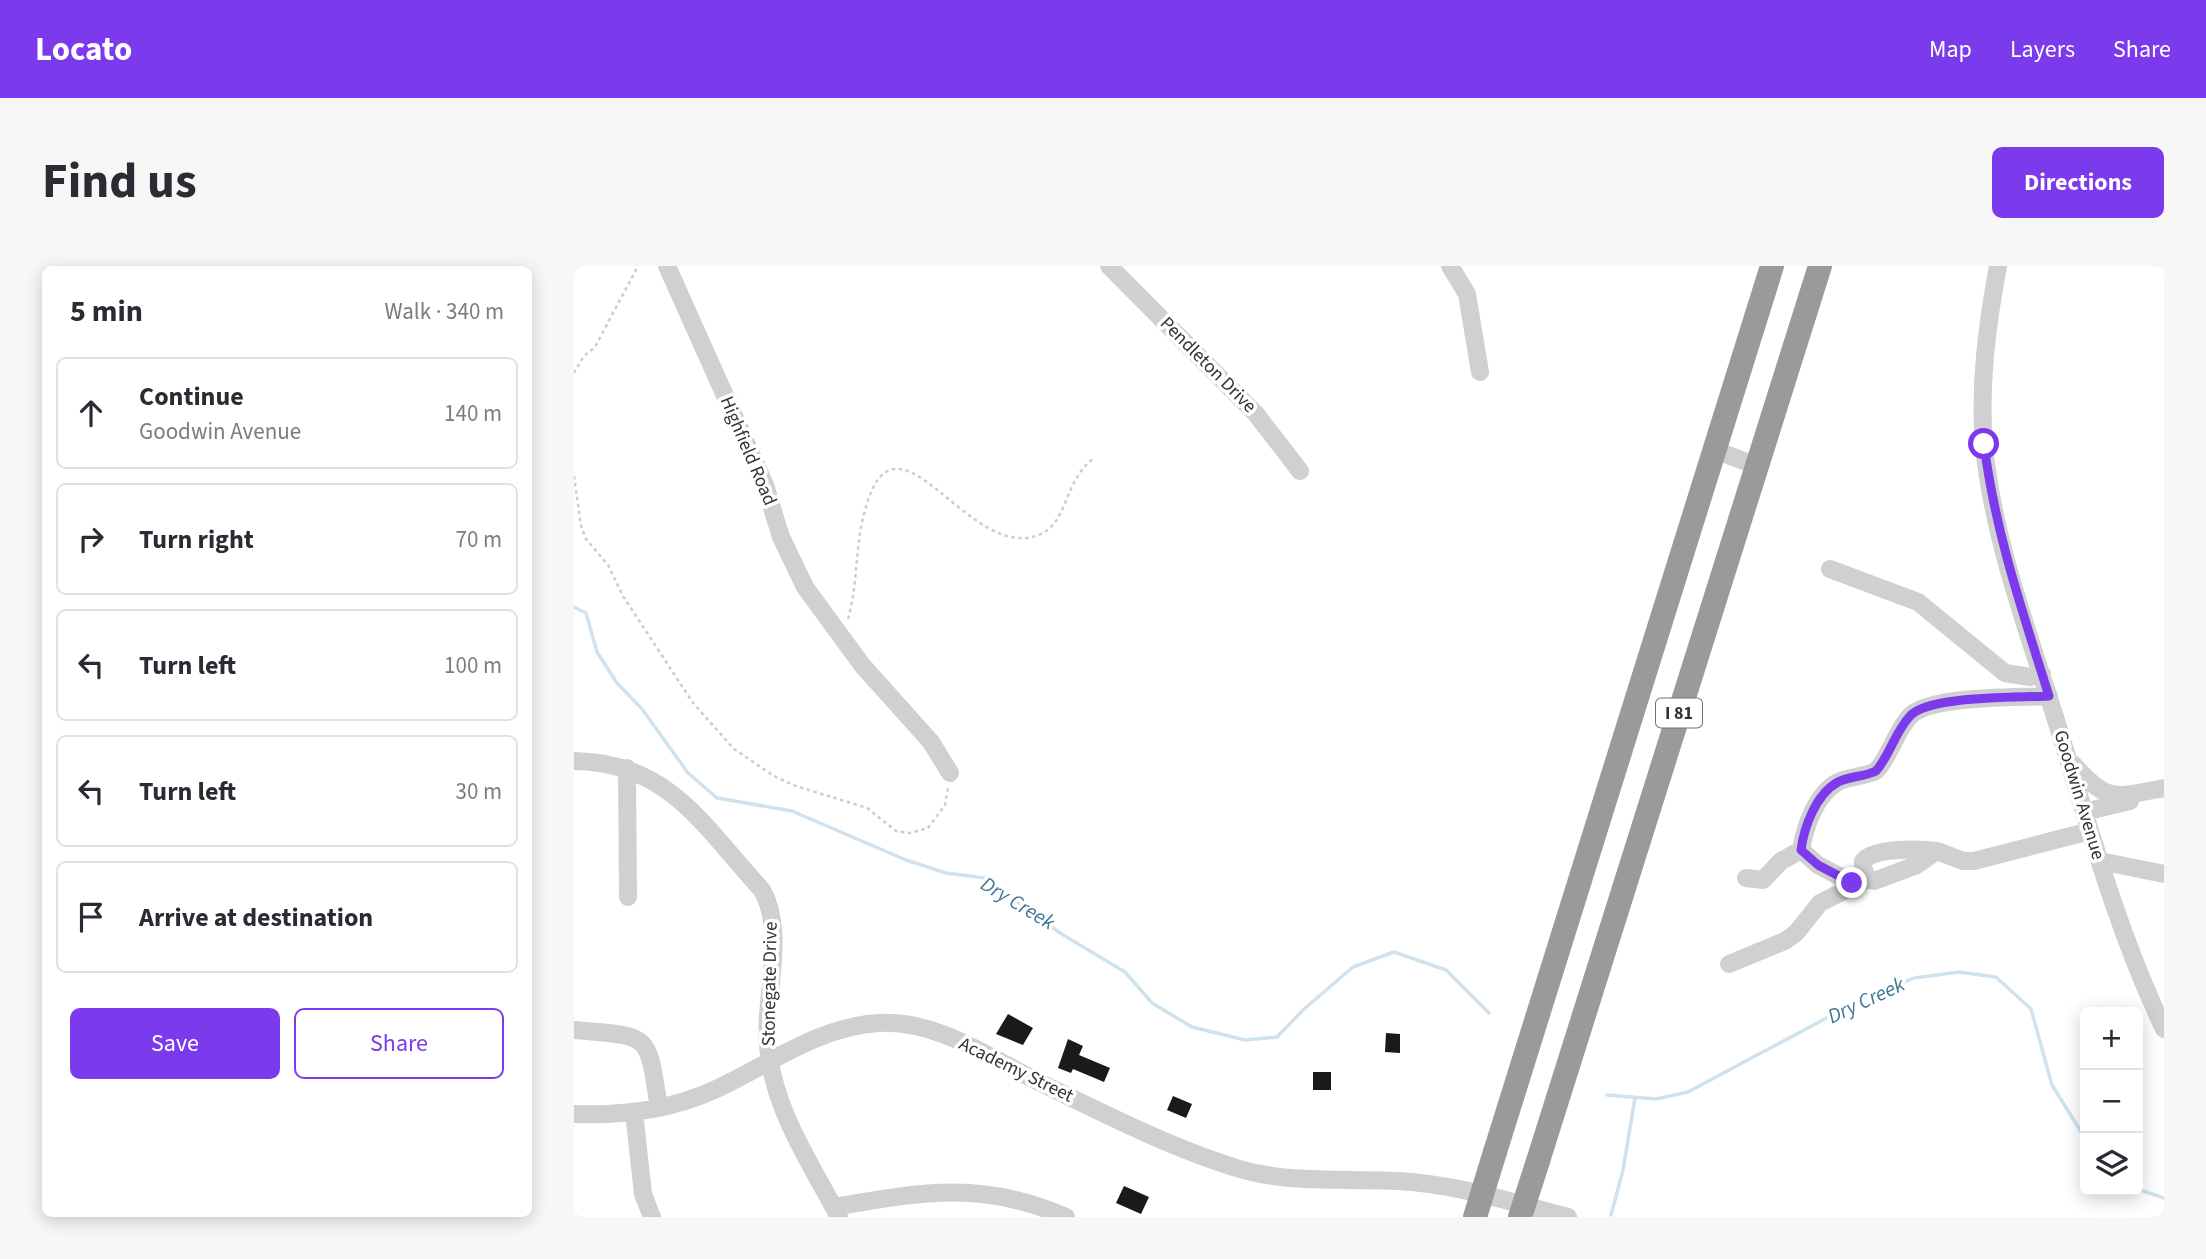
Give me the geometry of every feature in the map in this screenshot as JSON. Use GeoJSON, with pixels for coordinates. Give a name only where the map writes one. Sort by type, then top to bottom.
{"type":"FeatureCollection","features":[{"type":"Feature","properties":{"kind":"highway","name":"I 81"},"geometry":{"type":"LineString","coordinates":[[1475,1217],[1772,266]]}},
{"type":"Feature","properties":{"kind":"highway","name":"I 81"},"geometry":{"type":"LineString","coordinates":[[1520,1217],[1820,266]]}},
{"type":"Feature","properties":{"kind":"street","name":"Highfield Road"},"geometry":{"type":"LineString","coordinates":[[667,266],[765,485],[791,563],[836,632],[886,693],[932,742],[950,773]]}},
{"type":"Feature","properties":{"kind":"street","name":"Pendleton Drive"},"geometry":{"type":"LineString","coordinates":[[1109,266],[1256,414],[1300,471]]}},
{"type":"Feature","properties":{"kind":"street"},"geometry":{"type":"LineString","coordinates":[[1450,266],[1467,294],[1480,372]]}},
{"type":"Feature","properties":{"kind":"street","name":"Goodwin Avenue"},"geometry":{"type":"LineString","coordinates":[[1998,266],[1984,361],[1984,444],[1996,519],[2099,861],[2127,943],[2164,1029]]}},
{"type":"Feature","properties":{"kind":"street"},"geometry":{"type":"LineString","coordinates":[[1715,450],[1757,466]]}},
{"type":"Feature","properties":{"kind":"street"},"geometry":{"type":"LineString","coordinates":[[1830,569],[1918,602],[2005,673],[2030,677],[2042,674]]}},
{"type":"Feature","properties":{"kind":"street"},"geometry":{"type":"LineString","coordinates":[[1746,878],[1763,880],[1781,861],[1801,850],[1810,819],[1828,789],[1838,782],[1876,771],[1893,738],[1912,713],[1956,700],[2049,696]]}},
{"type":"Feature","properties":{"kind":"street"},"geometry":{"type":"LineString","coordinates":[[2068,759],[2092,786],[2102,792],[2122,796],[2164,788]]}},
{"type":"Feature","properties":{"kind":"street","name":"Stonegate Drive"},"geometry":{"type":"LineString","coordinates":[[574,761],[627,768],[653,779],[681,801],[762,890],[769,903],[774,928],[766,1021],[770,1062],[792,1128],[837,1212]]}},
{"type":"Feature","properties":{"kind":"street"},"geometry":{"type":"LineString","coordinates":[[627,768],[628,897]]}},
{"type":"Feature","properties":{"kind":"street"},"geometry":{"type":"LineString","coordinates":[[2084,812],[2164,795]]}},
{"type":"Feature","properties":{"kind":"street"},"geometry":{"type":"LineString","coordinates":[[1868,879],[1864,874],[1863,861],[1872,854],[1911,849],[1937,851],[1963,861],[1974,861],[2090,831]]}},
{"type":"Feature","properties":{"kind":"street"},"geometry":{"type":"LineString","coordinates":[[1801,850],[1818,865],[1852,883],[1868,879],[1874,881],[1917,865],[1937,851]]}},
{"type":"Feature","properties":{"kind":"street"},"geometry":{"type":"LineString","coordinates":[[2099,861],[2164,874]]}},
{"type":"Feature","properties":{"kind":"street"},"geometry":{"type":"LineString","coordinates":[[1729,964],[1785,941],[1796,933],[1820,903],[1868,879]]}},
{"type":"Feature","properties":{"kind":"street","name":"Academy Street"},"geometry":{"type":"LineString","coordinates":[[574,1114],[634,1112],[659,1108],[710,1092],[809,1042],[863,1025],[902,1023],[944,1034],[1117,1118],[1240,1169],[1297,1178],[1399,1181],[1463,1189],[1568,1217]]}},
{"type":"Feature","properties":{"kind":"street"},"geometry":{"type":"LineString","coordinates":[[574,1030],[612,1033],[639,1040],[650,1054],[659,1108]]}},
{"type":"Feature","properties":{"kind":"street"},"geometry":{"type":"LineString","coordinates":[[634,1112],[643,1194],[652,1217]]}},
{"type":"Feature","properties":{"kind":"street"},"geometry":{"type":"LineString","coordinates":[[837,1212],[925,1191],[962,1192],[1022,1200],[1066,1217]]}},
{"type":"Feature","properties":{"kind":"path"},"geometry":{"type":"LineString","coordinates":[[574,373],[583,357],[595,347],[638,266]]}},
{"type":"Feature","properties":{"kind":"path"},"geometry":{"type":"LineString","coordinates":[[836,632],[849,617],[865,509],[873,486],[886,468],[899,467],[911,471],[986,529],[1029,538],[1046,532],[1055,523],[1076,475],[1094,458]]}},
{"type":"Feature","properties":{"kind":"path"},"geometry":{"type":"LineString","coordinates":[[574,476],[581,526],[586,539],[608,565],[623,596],[693,704],[734,749],[774,776],[793,785],[867,808],[896,831],[910,833],[928,828],[945,805],[950,773]]}},
{"type":"Feature","properties":{"kind":"building"},"geometry":{"type":"Polygon","coordinates":[[[1008,1014],[1033,1028],[1023,1045],[996,1034],[1008,1014]]]}},
{"type":"Feature","properties":{"kind":"building"},"geometry":{"type":"Polygon","coordinates":[[[1386,1033],[1400,1034],[1400,1053],[1385,1052],[1386,1033]]]}},
{"type":"Feature","properties":{"kind":"building"},"geometry":{"type":"Polygon","coordinates":[[[1068,1039],[1083,1046],[1079,1055],[1110,1068],[1104,1082],[1073,1069],[1071,1073],[1058,1068],[1068,1039]]]}},
{"type":"Feature","properties":{"kind":"building"},"geometry":{"type":"Polygon","coordinates":[[[1313,1072],[1331,1072],[1331,1090],[1313,1090],[1313,1072]]]}},
{"type":"Feature","properties":{"kind":"building"},"geometry":{"type":"Polygon","coordinates":[[[1173,1096],[1192,1104],[1186,1118],[1167,1110],[1173,1096]]]}},
{"type":"Feature","properties":{"kind":"building"},"geometry":{"type":"Polygon","coordinates":[[[1124,1186],[1149,1197],[1141,1214],[1116,1203],[1124,1186]]]}},
{"type":"Feature","properties":{"kind":"waterway","name":"Dry Creek"},"geometry":{"type":"LineString","coordinates":[[574,607],[586,613],[597,652],[617,683],[642,709],[688,773],[717,798],[792,811],[906,860],[946,873],[985,878],[1060,933],[1125,972],[1152,1003],[1192,1027],[1245,1040],[1277,1037],[1303,1010],[1353,967],[1394,952],[1446,970],[1489,1013]]}},
{"type":"Feature","properties":{"kind":"waterway","name":"Dry Creek"},"geometry":{"type":"LineString","coordinates":[[1607,1095],[1656,1099],[1688,1092],[1862,999],[1914,978],[1959,972],[1996,977],[2031,1009],[2052,1085],[2082,1133]]}},
{"type":"Feature","properties":{"kind":"waterway"},"geometry":{"type":"LineString","coordinates":[[1611,1215],[1623,1170],[1635,1098]]}},
{"type":"Feature","properties":{"kind":"waterway","name":"Dry Creek"},"geometry":{"type":"LineString","coordinates":[[2143,1191],[2164,1198]]}},
{"type":"Feature","properties":{"kind":"route"},"geometry":{"type":"LineString","coordinates":[[1852,883],[1818,865],[1801,850],[1810,819],[1828,789],[1838,782],[1876,771],[1882,764],[1893,738],[1912,713],[1918,710],[1956,700],[2049,696],[2006,559],[1989,485],[1984,444]]}}]}
